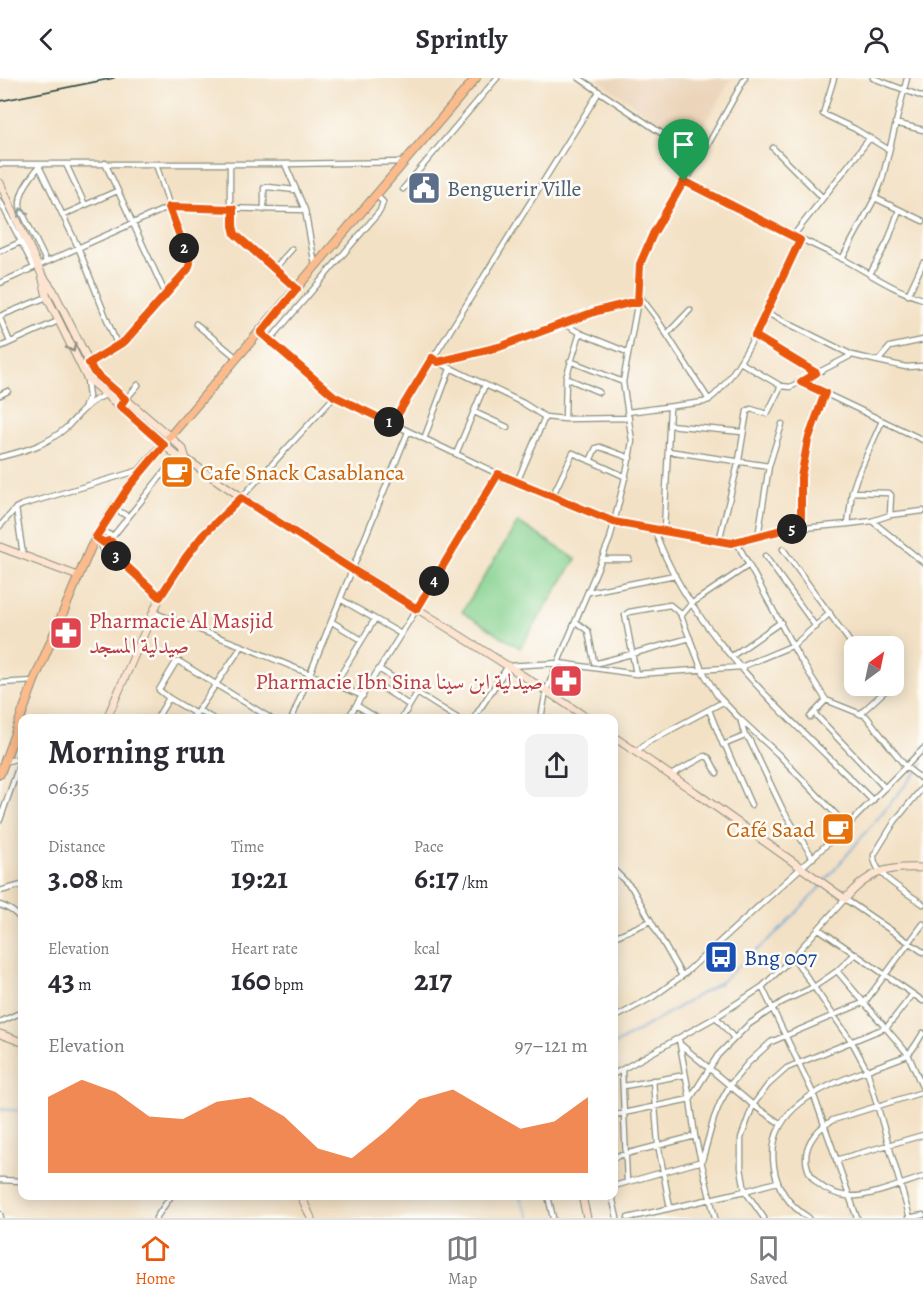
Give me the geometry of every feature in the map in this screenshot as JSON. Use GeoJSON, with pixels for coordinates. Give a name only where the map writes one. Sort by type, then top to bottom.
{"type":"FeatureCollection","features":[{"type":"Feature","properties":{"kind":"main road"},"geometry":{"type":"LineString","coordinates":[[25,714],[34,681],[78,576],[98,533],[114,508],[142,469],[261,333],[476,78]]}},
{"type":"Feature","properties":{"kind":"main road"},"geometry":{"type":"LineString","coordinates":[[0,774],[18,734]]}},
{"type":"Feature","properties":{"kind":"street"},"geometry":{"type":"LineString","coordinates":[[403,189],[497,78]]}},
{"type":"Feature","properties":{"kind":"street"},"geometry":{"type":"LineString","coordinates":[[579,78],[700,159]]}},
{"type":"Feature","properties":{"kind":"street"},"geometry":{"type":"LineString","coordinates":[[542,714],[546,691],[602,560],[626,477],[632,441],[623,382],[638,303],[640,264],[653,234],[684,181],[700,159],[745,78]]}},
{"type":"Feature","properties":{"kind":"street"},"geometry":{"type":"LineString","coordinates":[[834,78],[823,114],[889,150]]}},
{"type":"Feature","properties":{"kind":"street"},"geometry":{"type":"LineString","coordinates":[[873,78],[923,97]]}},
{"type":"Feature","properties":{"kind":"street"},"geometry":{"type":"LineString","coordinates":[[842,259],[875,198],[887,163],[907,78]]}},
{"type":"Feature","properties":{"kind":"street"},"geometry":{"type":"LineString","coordinates":[[392,424],[599,92]]}},
{"type":"Feature","properties":{"kind":"street"},"geometry":{"type":"LineString","coordinates":[[895,123],[923,130]]}},
{"type":"Feature","properties":{"kind":"street"},"geometry":{"type":"LineString","coordinates":[[793,236],[870,138]]}},
{"type":"Feature","properties":{"kind":"street"},"geometry":{"type":"LineString","coordinates":[[773,148],[824,198]]}},
{"type":"Feature","properties":{"kind":"street"},"geometry":{"type":"LineString","coordinates":[[0,164],[405,162]]}},
{"type":"Feature","properties":{"kind":"street"},"geometry":{"type":"LineString","coordinates":[[105,163],[131,224],[166,295]]}},
{"type":"Feature","properties":{"kind":"street"},"geometry":{"type":"LineString","coordinates":[[66,164],[85,205]]}},
{"type":"Feature","properties":{"kind":"street"},"geometry":{"type":"LineString","coordinates":[[81,367],[118,347],[140,326],[181,278],[190,263],[156,164]]}},
{"type":"Feature","properties":{"kind":"street"},"geometry":{"type":"LineString","coordinates":[[230,164],[235,234],[297,289]]}},
{"type":"Feature","properties":{"kind":"street"},"geometry":{"type":"LineString","coordinates":[[285,164],[305,210],[315,267]]}},
{"type":"Feature","properties":{"kind":"street"},"geometry":{"type":"LineString","coordinates":[[40,165],[78,247],[118,347]]}},
{"type":"Feature","properties":{"kind":"street"},"geometry":{"type":"LineString","coordinates":[[40,165],[24,188],[19,201],[25,220],[46,261]]}},
{"type":"Feature","properties":{"kind":"street"},"geometry":{"type":"LineString","coordinates":[[684,181],[842,259],[908,295],[923,299]]}},
{"type":"Feature","properties":{"kind":"street"},"geometry":{"type":"LineString","coordinates":[[0,183],[33,255],[35,266]]}},
{"type":"Feature","properties":{"kind":"street"},"geometry":{"type":"LineString","coordinates":[[264,210],[264,188],[295,190]]}},
{"type":"Feature","properties":{"kind":"street"},"geometry":{"type":"LineString","coordinates":[[63,215],[117,191]]}},
{"type":"Feature","properties":{"kind":"street"},"geometry":{"type":"LineString","coordinates":[[270,340],[380,212],[383,202],[376,195]]}},
{"type":"Feature","properties":{"kind":"street"},"geometry":{"type":"LineString","coordinates":[[875,198],[923,221]]}},
{"type":"Feature","properties":{"kind":"street"},"geometry":{"type":"LineString","coordinates":[[0,201],[35,266],[54,290],[94,372],[183,449],[186,459]]}},
{"type":"Feature","properties":{"kind":"street"},"geometry":{"type":"LineString","coordinates":[[0,283],[169,207],[305,210]]}},
{"type":"Feature","properties":{"kind":"street"},"geometry":{"type":"LineString","coordinates":[[870,274],[888,241],[899,210]]}},
{"type":"Feature","properties":{"kind":"street"},"geometry":{"type":"LineString","coordinates":[[0,220],[8,216]]}},
{"type":"Feature","properties":{"kind":"street"},"geometry":{"type":"LineString","coordinates":[[628,412],[670,408],[709,400],[718,392],[740,362],[767,314],[800,240]]}},
{"type":"Feature","properties":{"kind":"street"},"geometry":{"type":"LineString","coordinates":[[0,251],[21,242]]}},
{"type":"Feature","properties":{"kind":"street"},"geometry":{"type":"LineString","coordinates":[[274,269],[292,249]]}},
{"type":"Feature","properties":{"kind":"street"},"geometry":{"type":"LineString","coordinates":[[908,295],[923,263]]}},
{"type":"Feature","properties":{"kind":"street"},"geometry":{"type":"LineString","coordinates":[[42,275],[47,297],[87,378],[177,456],[186,459],[241,498],[581,714]]}},
{"type":"Feature","properties":{"kind":"street"},"geometry":{"type":"LineString","coordinates":[[639,295],[709,400]]}},
{"type":"Feature","properties":{"kind":"street"},"geometry":{"type":"LineString","coordinates":[[10,342],[0,317],[47,297]]}},
{"type":"Feature","properties":{"kind":"street"},"geometry":{"type":"LineString","coordinates":[[438,362],[499,347],[604,309],[638,303]]}},
{"type":"Feature","properties":{"kind":"street"},"geometry":{"type":"LineString","coordinates":[[667,334],[690,310]]}},
{"type":"Feature","properties":{"kind":"street"},"geometry":{"type":"LineString","coordinates":[[767,314],[852,355],[906,368],[923,366]]}},
{"type":"Feature","properties":{"kind":"street"},"geometry":{"type":"LineString","coordinates":[[0,347],[58,321]]}},
{"type":"Feature","properties":{"kind":"street"},"geometry":{"type":"LineString","coordinates":[[196,324],[237,358]]}},
{"type":"Feature","properties":{"kind":"street"},"geometry":{"type":"LineString","coordinates":[[564,324],[627,352]]}},
{"type":"Feature","properties":{"kind":"street"},"geometry":{"type":"LineString","coordinates":[[261,333],[334,396],[498,474],[614,522],[737,543],[782,530],[872,521],[890,515],[923,511]]}},
{"type":"Feature","properties":{"kind":"street"},"geometry":{"type":"LineString","coordinates":[[566,419],[566,378],[580,333]]}},
{"type":"Feature","properties":{"kind":"street"},"geometry":{"type":"LineString","coordinates":[[755,336],[816,373]]}},
{"type":"Feature","properties":{"kind":"street"},"geometry":{"type":"LineString","coordinates":[[878,361],[890,346],[923,340]]}},
{"type":"Feature","properties":{"kind":"street"},"geometry":{"type":"LineString","coordinates":[[740,362],[781,386],[790,387],[852,355]]}},
{"type":"Feature","properties":{"kind":"street"},"geometry":{"type":"LineString","coordinates":[[432,358],[450,369],[523,403],[545,417],[629,418]]}},
{"type":"Feature","properties":{"kind":"street"},"geometry":{"type":"LineString","coordinates":[[570,361],[623,382]]}},
{"type":"Feature","properties":{"kind":"street"},"geometry":{"type":"LineString","coordinates":[[424,439],[450,369]]}},
{"type":"Feature","properties":{"kind":"street"},"geometry":{"type":"LineString","coordinates":[[0,457],[39,447],[66,428],[85,406],[88,397],[87,378]]}},
{"type":"Feature","properties":{"kind":"street"},"geometry":{"type":"LineString","coordinates":[[566,378],[599,392]]}},
{"type":"Feature","properties":{"kind":"street"},"geometry":{"type":"LineString","coordinates":[[801,382],[923,440]]}},
{"type":"Feature","properties":{"kind":"street"},"geometry":{"type":"LineString","coordinates":[[120,406],[138,385]]}},
{"type":"Feature","properties":{"kind":"street"},"geometry":{"type":"LineString","coordinates":[[456,454],[485,385]]}},
{"type":"Feature","properties":{"kind":"street"},"geometry":{"type":"LineString","coordinates":[[719,541],[739,460],[747,411],[751,409],[767,414],[781,386]]}},
{"type":"Feature","properties":{"kind":"street"},"geometry":{"type":"LineString","coordinates":[[0,395],[8,391]]}},
{"type":"Feature","properties":{"kind":"street"},"geometry":{"type":"LineString","coordinates":[[801,528],[801,477],[808,440],[825,393]]}},
{"type":"Feature","properties":{"kind":"street"},"geometry":{"type":"LineString","coordinates":[[85,406],[107,395]]}},
{"type":"Feature","properties":{"kind":"street"},"geometry":{"type":"LineString","coordinates":[[109,714],[155,613],[160,597],[186,557],[203,535],[241,498],[334,396]]}},
{"type":"Feature","properties":{"kind":"street"},"geometry":{"type":"LineString","coordinates":[[664,530],[670,408]]}},
{"type":"Feature","properties":{"kind":"street"},"geometry":{"type":"LineString","coordinates":[[474,412],[507,427]]}},
{"type":"Feature","properties":{"kind":"street"},"geometry":{"type":"LineString","coordinates":[[517,482],[545,417]]}},
{"type":"Feature","properties":{"kind":"street"},"geometry":{"type":"LineString","coordinates":[[848,524],[856,477],[882,421]]}},
{"type":"Feature","properties":{"kind":"street"},"geometry":{"type":"LineString","coordinates":[[758,537],[769,466],[782,424]]}},
{"type":"Feature","properties":{"kind":"street"},"geometry":{"type":"LineString","coordinates":[[669,425],[742,432]]}},
{"type":"Feature","properties":{"kind":"street"},"geometry":{"type":"LineString","coordinates":[[294,714],[342,600],[408,432]]}},
{"type":"Feature","properties":{"kind":"street"},"geometry":{"type":"LineString","coordinates":[[590,461],[596,448],[600,447],[630,458]]}},
{"type":"Feature","properties":{"kind":"street"},"geometry":{"type":"LineString","coordinates":[[668,451],[769,466]]}},
{"type":"Feature","properties":{"kind":"street"},"geometry":{"type":"LineString","coordinates":[[552,497],[573,453],[626,477]]}},
{"type":"Feature","properties":{"kind":"street"},"geometry":{"type":"LineString","coordinates":[[98,533],[114,535],[177,456]]}},
{"type":"Feature","properties":{"kind":"street"},"geometry":{"type":"LineString","coordinates":[[0,526],[16,508],[142,469]]}},
{"type":"Feature","properties":{"kind":"street"},"geometry":{"type":"LineString","coordinates":[[350,714],[498,474]]}},
{"type":"Feature","properties":{"kind":"street"},"geometry":{"type":"LineString","coordinates":[[852,492],[890,493],[890,515]]}},
{"type":"Feature","properties":{"kind":"street"},"geometry":{"type":"LineString","coordinates":[[16,508],[23,555]]}},
{"type":"Feature","properties":{"kind":"street"},"geometry":{"type":"LineString","coordinates":[[114,508],[127,516]]}},
{"type":"Feature","properties":{"kind":"street"},"geometry":{"type":"LineString","coordinates":[[872,521],[923,562]]}},
{"type":"Feature","properties":{"kind":"street"},"geometry":{"type":"LineString","coordinates":[[654,528],[662,552],[691,604],[732,656],[793,722],[873,801]]}},
{"type":"Feature","properties":{"kind":"street"},"geometry":{"type":"LineString","coordinates":[[98,533],[104,543],[102,548],[104,551],[111,552],[160,597]]}},
{"type":"Feature","properties":{"kind":"street"},"geometry":{"type":"LineString","coordinates":[[737,543],[806,670],[826,699],[866,716],[909,768],[923,780]]}},
{"type":"Feature","properties":{"kind":"street"},"geometry":{"type":"LineString","coordinates":[[0,547],[78,576]]}},
{"type":"Feature","properties":{"kind":"street"},"geometry":{"type":"LineString","coordinates":[[783,549],[846,636]]}},
{"type":"Feature","properties":{"kind":"street"},"geometry":{"type":"LineString","coordinates":[[765,556],[816,627]]}},
{"type":"Feature","properties":{"kind":"street"},"geometry":{"type":"LineString","coordinates":[[602,560],[629,559]]}},
{"type":"Feature","properties":{"kind":"street"},"geometry":{"type":"LineString","coordinates":[[681,614],[691,604],[749,565]]}},
{"type":"Feature","properties":{"kind":"street"},"geometry":{"type":"LineString","coordinates":[[589,592],[675,574]]}},
{"type":"Feature","properties":{"kind":"street"},"geometry":{"type":"LineString","coordinates":[[342,600],[401,634]]}},
{"type":"Feature","properties":{"kind":"street"},"geometry":{"type":"LineString","coordinates":[[636,674],[625,615],[629,612],[670,606],[681,614],[709,685],[723,702],[778,754],[847,826]]}},
{"type":"Feature","properties":{"kind":"street"},"geometry":{"type":"LineString","coordinates":[[155,613],[311,673],[363,696]]}},
{"type":"Feature","properties":{"kind":"street"},"geometry":{"type":"LineString","coordinates":[[508,666],[559,663],[636,674],[741,667],[794,645],[830,613]]}},
{"type":"Feature","properties":{"kind":"street"},"geometry":{"type":"LineString","coordinates":[[334,684],[375,619]]}},
{"type":"Feature","properties":{"kind":"street"},"geometry":{"type":"LineString","coordinates":[[332,622],[362,640]]}},
{"type":"Feature","properties":{"kind":"street"},"geometry":{"type":"LineString","coordinates":[[576,622],[588,631],[594,662],[598,663],[690,638]]}},
{"type":"Feature","properties":{"kind":"street"},"geometry":{"type":"LineString","coordinates":[[732,656],[781,622]]}},
{"type":"Feature","properties":{"kind":"street"},"geometry":{"type":"LineString","coordinates":[[242,646],[216,683],[196,714],[159,690],[176,662],[180,662],[216,683],[264,714]]}},
{"type":"Feature","properties":{"kind":"street"},"geometry":{"type":"LineString","coordinates":[[477,714],[508,666]]}},
{"type":"Feature","properties":{"kind":"street"},"geometry":{"type":"LineString","coordinates":[[380,669],[451,714]]}},
{"type":"Feature","properties":{"kind":"street"},"geometry":{"type":"LineString","coordinates":[[0,683],[34,681]]}},
{"type":"Feature","properties":{"kind":"street"},"geometry":{"type":"LineString","coordinates":[[372,681],[409,705]]}},
{"type":"Feature","properties":{"kind":"street"},"geometry":{"type":"LineString","coordinates":[[404,714],[417,693]]}},
{"type":"Feature","properties":{"kind":"street"},"geometry":{"type":"LineString","coordinates":[[860,714],[880,696]]}},
{"type":"Feature","properties":{"kind":"street"},"geometry":{"type":"LineString","coordinates":[[159,714],[169,698]]}},
{"type":"Feature","properties":{"kind":"street"},"geometry":{"type":"LineString","coordinates":[[826,699],[812,715],[885,788]]}},
{"type":"Feature","properties":{"kind":"street"},"geometry":{"type":"LineString","coordinates":[[636,752],[648,742],[723,702]]}},
{"type":"Feature","properties":{"kind":"street"},"geometry":{"type":"LineString","coordinates":[[356,705],[371,714]]}},
{"type":"Feature","properties":{"kind":"street"},"geometry":{"type":"LineString","coordinates":[[709,710],[751,805]]}},
{"type":"Feature","properties":{"kind":"street"},"geometry":{"type":"LineString","coordinates":[[740,719],[746,736],[783,810],[813,858]]}},
{"type":"Feature","properties":{"kind":"street"},"geometry":{"type":"LineString","coordinates":[[725,745],[746,736]]}},
{"type":"Feature","properties":{"kind":"street"},"geometry":{"type":"LineString","coordinates":[[618,740],[923,952]]}},
{"type":"Feature","properties":{"kind":"street"},"geometry":{"type":"LineString","coordinates":[[618,1016],[653,997],[682,976],[909,768],[923,748]]}},
{"type":"Feature","properties":{"kind":"street"},"geometry":{"type":"LineString","coordinates":[[671,775],[705,756],[717,773]]}},
{"type":"Feature","properties":{"kind":"street"},"geometry":{"type":"LineString","coordinates":[[5,762],[18,758]]}},
{"type":"Feature","properties":{"kind":"street"},"geometry":{"type":"LineString","coordinates":[[0,820],[18,768]]}},
{"type":"Feature","properties":{"kind":"street"},"geometry":{"type":"LineString","coordinates":[[923,788],[894,821],[874,855],[878,871],[923,904]]}},
{"type":"Feature","properties":{"kind":"street"},"geometry":{"type":"LineString","coordinates":[[618,1072],[679,1041],[762,987],[793,957],[861,881],[878,871],[899,867],[923,868]]}},
{"type":"Feature","properties":{"kind":"street"},"geometry":{"type":"LineString","coordinates":[[618,874],[632,888],[682,976]]}},
{"type":"Feature","properties":{"kind":"street"},"geometry":{"type":"LineString","coordinates":[[0,891],[18,886]]}},
{"type":"Feature","properties":{"kind":"street"},"geometry":{"type":"LineString","coordinates":[[0,905],[18,916]]}},
{"type":"Feature","properties":{"kind":"street"},"geometry":{"type":"LineString","coordinates":[[618,935],[651,921]]}},
{"type":"Feature","properties":{"kind":"street"},"geometry":{"type":"LineString","coordinates":[[702,1161],[714,1118],[730,1085],[759,1052],[785,1035],[865,1002],[923,924]]}},
{"type":"Feature","properties":{"kind":"street"},"geometry":{"type":"LineString","coordinates":[[819,929],[923,1001]]}},
{"type":"Feature","properties":{"kind":"street"},"geometry":{"type":"LineString","coordinates":[[618,1114],[690,1099],[709,1067],[734,1038],[773,1008],[814,987],[837,971],[855,954]]}},
{"type":"Feature","properties":{"kind":"street"},"geometry":{"type":"LineString","coordinates":[[793,957],[852,1042],[867,1070],[879,1105],[909,1218],[923,1215]]}},
{"type":"Feature","properties":{"kind":"street"},"geometry":{"type":"LineString","coordinates":[[837,971],[908,1054],[923,1090],[825,1124],[809,1143],[806,1156],[807,1167],[812,1178],[821,1187],[848,1196],[866,1194],[923,1178]]}},
{"type":"Feature","properties":{"kind":"street"},"geometry":{"type":"LineString","coordinates":[[762,987],[813,1093],[857,1218]]}},
{"type":"Feature","properties":{"kind":"street"},"geometry":{"type":"LineString","coordinates":[[764,1218],[745,1191],[740,1150],[741,1138],[753,1105],[778,1076],[799,1062],[887,1027],[913,994]]}},
{"type":"Feature","properties":{"kind":"street"},"geometry":{"type":"LineString","coordinates":[[0,1022],[18,1014]]}},
{"type":"Feature","properties":{"kind":"street"},"geometry":{"type":"LineString","coordinates":[[716,1017],[734,1038]]}},
{"type":"Feature","properties":{"kind":"street"},"geometry":{"type":"LineString","coordinates":[[809,1218],[790,1203],[777,1182],[773,1152],[781,1124],[799,1103],[813,1093],[908,1054],[923,1033]]}},
{"type":"Feature","properties":{"kind":"street"},"geometry":{"type":"LineString","coordinates":[[0,1034],[18,1041]]}},
{"type":"Feature","properties":{"kind":"street"},"geometry":{"type":"LineString","coordinates":[[679,1041],[753,1105],[781,1124]]}},
{"type":"Feature","properties":{"kind":"street"},"geometry":{"type":"LineString","coordinates":[[679,1041],[695,1136],[715,1218]]}},
{"type":"Feature","properties":{"kind":"street"},"geometry":{"type":"LineString","coordinates":[[622,1070],[627,1182]]}},
{"type":"Feature","properties":{"kind":"street"},"geometry":{"type":"LineString","coordinates":[[624,1086],[686,1075]]}},
{"type":"Feature","properties":{"kind":"street"},"geometry":{"type":"LineString","coordinates":[[653,1080],[658,1144],[670,1208]]}},
{"type":"Feature","properties":{"kind":"street"},"geometry":{"type":"LineString","coordinates":[[836,1160],[923,1135]]}},
{"type":"Feature","properties":{"kind":"street"},"geometry":{"type":"LineString","coordinates":[[618,1156],[695,1136]]}},
{"type":"Feature","properties":{"kind":"street"},"geometry":{"type":"LineString","coordinates":[[618,1185],[702,1161]]}},
{"type":"Feature","properties":{"kind":"street"},"geometry":{"type":"LineString","coordinates":[[0,1180],[18,1181]]}},
{"type":"Feature","properties":{"kind":"street"},"geometry":{"type":"LineString","coordinates":[[628,1218],[777,1182]]}},
{"type":"Feature","properties":{"kind":"street"},"geometry":{"type":"LineString","coordinates":[[156,1218],[168,1200]]}},
{"type":"Feature","properties":{"kind":"street"},"geometry":{"type":"LineString","coordinates":[[303,1200],[311,1218]]}},
{"type":"Feature","properties":{"kind":"street"},"geometry":{"type":"LineString","coordinates":[[549,1200],[553,1218]]}},
{"type":"Feature","properties":{"kind":"street"},"geometry":{"type":"LineString","coordinates":[[583,1200],[587,1218]]}},
{"type":"Feature","properties":{"kind":"street"},"geometry":{"type":"LineString","coordinates":[[613,1200],[617,1218]]}},
{"type":"Feature","properties":{"kind":"street"},"geometry":{"type":"LineString","coordinates":[[714,1211],[720,1218]]}},
{"type":"Feature","properties":{"kind":"shaded area"},"geometry":{"type":"Polygon","coordinates":[[[596,78],[732,78],[691,147],[596,78]]]}},
{"type":"Feature","properties":{"kind":"green space"},"geometry":{"type":"Polygon","coordinates":[[[518,522],[576,559],[520,648],[462,612],[518,522]]]}},
{"type":"Feature","properties":{"kind":"waterway"},"geometry":{"type":"LineString","coordinates":[[825,881],[923,764]]}},
{"type":"Feature","properties":{"kind":"waterway"},"geometry":{"type":"LineString","coordinates":[[618,1043],[721,982],[784,926],[822,885]]}},
{"type":"Feature","properties":{"kind":"waterway"},"geometry":{"type":"LineString","coordinates":[[0,1109],[18,1111]]}},
{"type":"Feature","properties":{"kind":"waterway"},"geometry":{"type":"LineString","coordinates":[[521,1200],[530,1218]]}},
{"type":"Feature","properties":{"kind":"railway"},"geometry":{"type":"LineString","coordinates":[[0,101],[114,78]]}},
{"type":"Feature","properties":{"kind":"place","name":"Benguerir Ville"},"geometry":{"type":"Point","coordinates":[424,188]}},
{"type":"Feature","properties":{"kind":"place","name":"Cafe Snack Casablanca"},"geometry":{"type":"Point","coordinates":[177,472]}},
{"type":"Feature","properties":{"kind":"place","name":"Pharmacie Al Masjid صيدلية المسجد"},"geometry":{"type":"Point","coordinates":[66,633]}},
{"type":"Feature","properties":{"kind":"place","name":"Pharmacie Ibn Sina صيدلية ابن سينا"},"geometry":{"type":"Point","coordinates":[566,681]}},
{"type":"Feature","properties":{"kind":"place","name":"Café Saad"},"geometry":{"type":"Point","coordinates":[838,829]}},
{"type":"Feature","properties":{"kind":"place","name":"Bng 007"},"geometry":{"type":"Point","coordinates":[721,957]}},
{"type":"Feature","properties":{"kind":"route"},"geometry":{"type":"LineString","coordinates":[[684,181],[800,240],[755,336],[816,373],[801,382],[825,393],[808,440],[801,477],[801,528],[782,530],[743,542],[731,543],[614,522],[498,474],[417,609],[241,498],[203,535],[160,597],[111,552],[114,545],[112,542],[105,541],[104,543],[96,537],[142,469],[164,445],[120,406],[125,399],[94,372],[89,363],[125,341],[188,269],[190,263],[169,207],[233,209],[235,234],[297,289],[261,333],[334,396],[392,424],[432,358],[438,362],[473,355],[597,311],[638,303],[640,264],[653,234],[684,181]]}}]}
